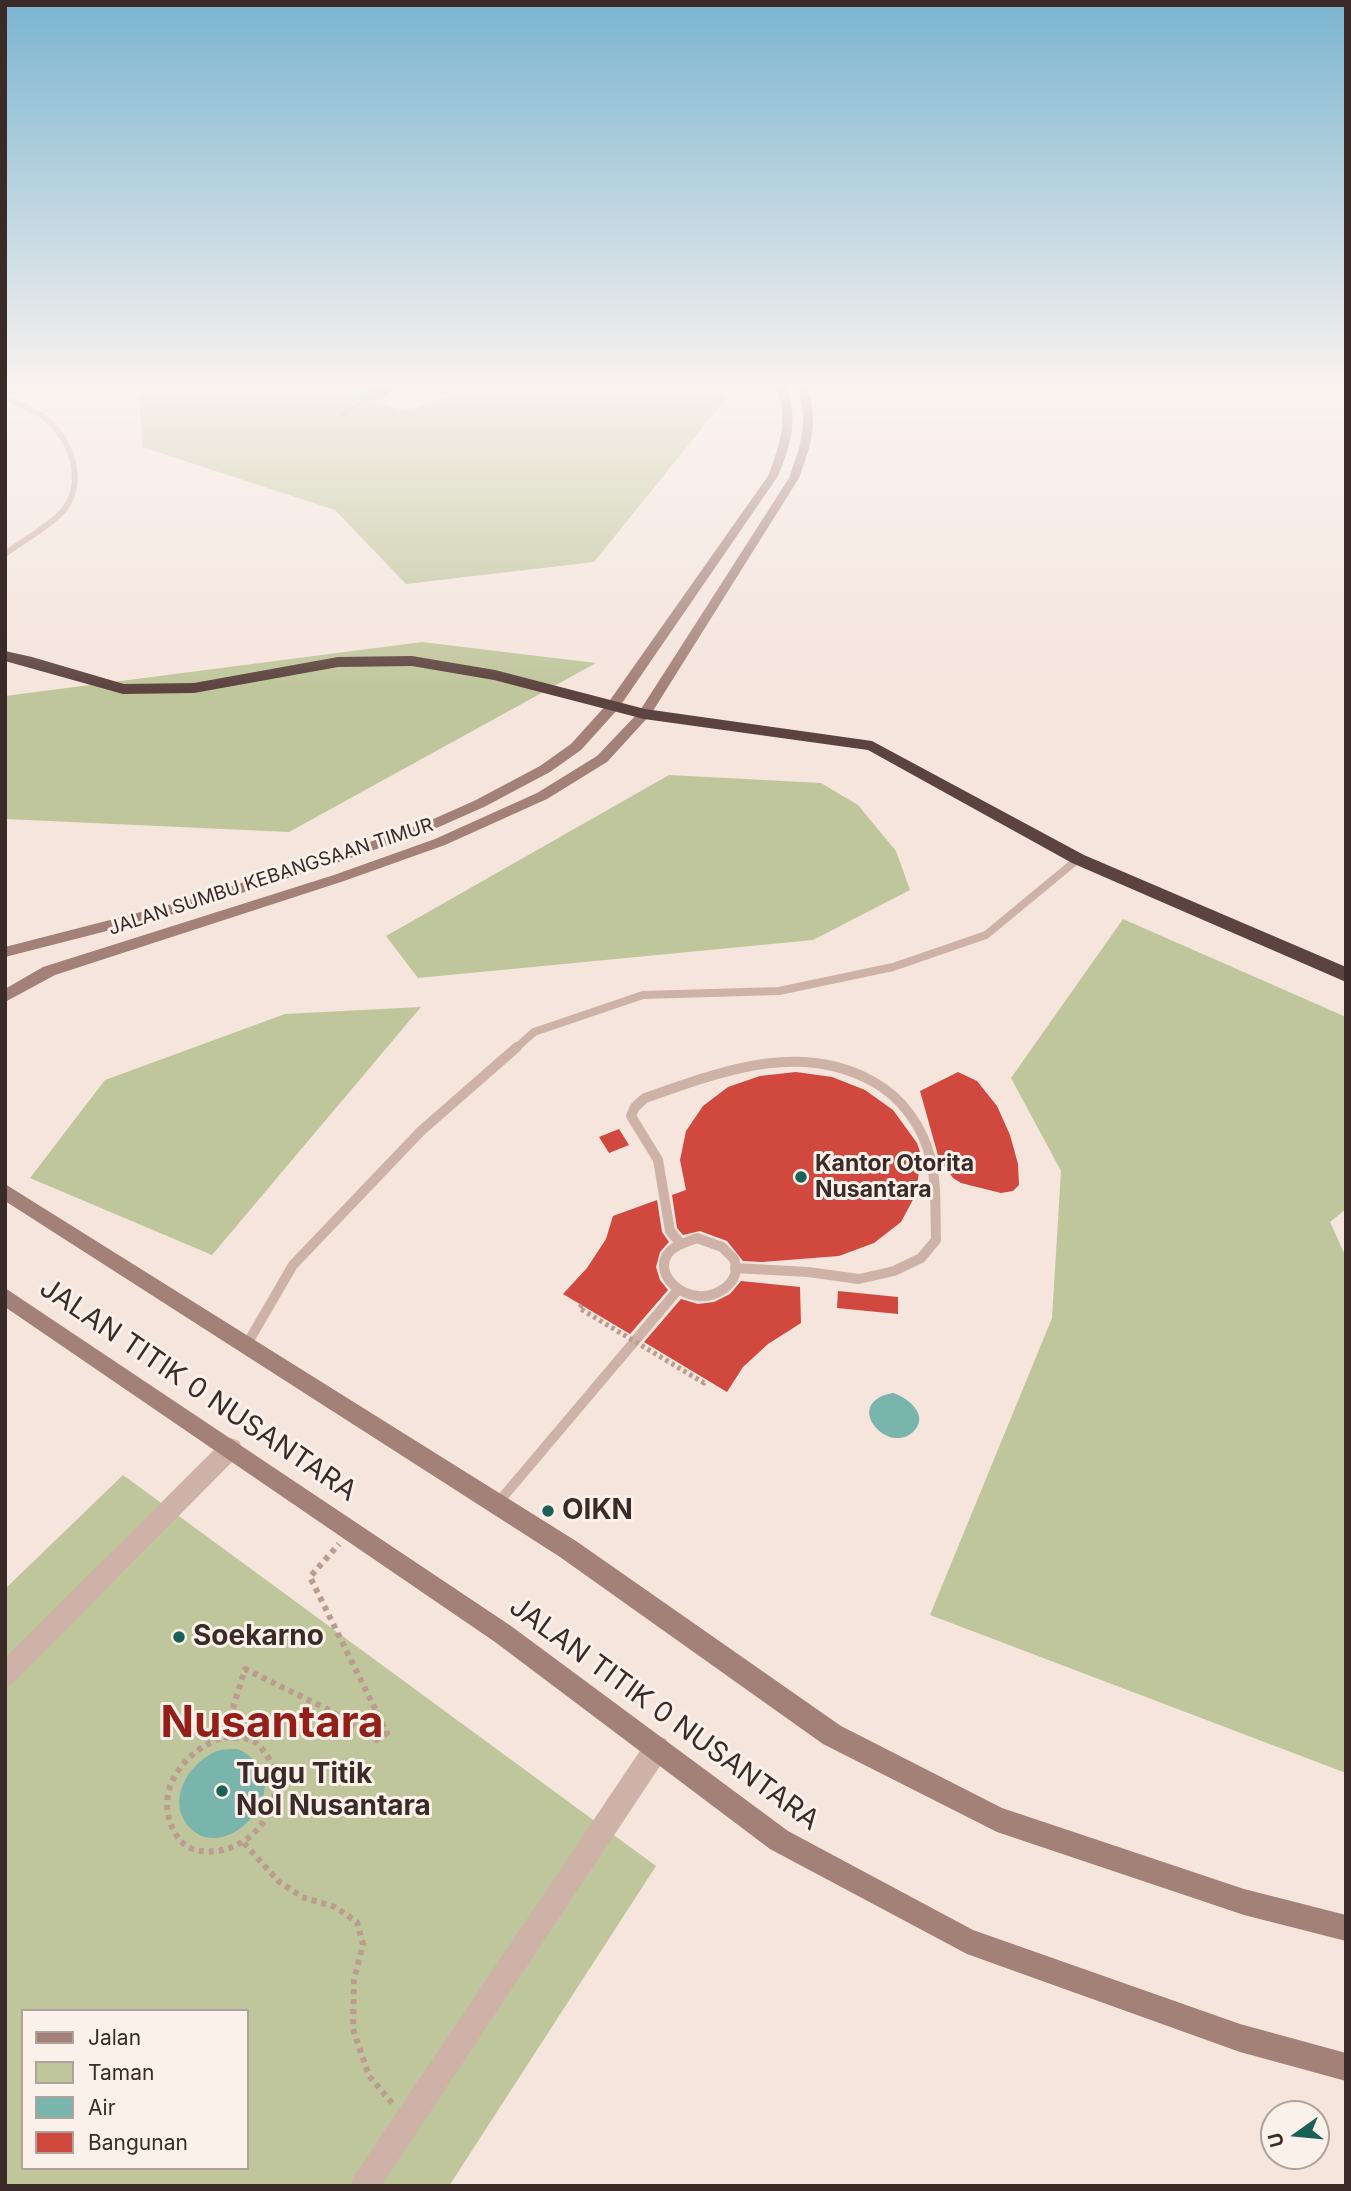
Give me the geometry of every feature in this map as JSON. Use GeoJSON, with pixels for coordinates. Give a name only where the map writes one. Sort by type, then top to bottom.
{"type":"FeatureCollection","features":[{"type":"Feature","properties":{"kind":"highway"},"geometry":{"type":"LineString","coordinates":[[5,656],[123,689],[194,688],[338,662],[412,661],[495,675],[644,714],[872,746],[1078,859],[1346,975]]}},
{"type":"Feature","properties":{"kind":"street","name":"JALAN SUMBU KEBANGSAAN TIMUR"},"geometry":{"type":"LineString","coordinates":[[5,951],[180,906],[328,861],[427,827],[479,804],[545,769],[576,747],[613,706],[767,485]]}},
{"type":"Feature","properties":{"kind":"street","name":"JALAN SUMBU KEBANGSAAN TIMUR"},"geometry":{"type":"LineString","coordinates":[[5,996],[49,971],[352,874],[440,842],[542,796],[602,759],[644,714],[789,485]]}},
{"type":"Feature","properties":{"kind":"street"},"geometry":{"type":"LineString","coordinates":[[5,1191],[568,1549],[832,1735],[985,1813],[1244,1902],[1346,1928]]}},
{"type":"Feature","properties":{"kind":"street","name":"JALAN TITIK 0 NUSANTARA"},"geometry":{"type":"LineString","coordinates":[[5,1296],[503,1633],[779,1840],[967,1941],[1240,2038],[1346,2067]]}},
{"type":"Feature","properties":{"kind":"street"},"geometry":{"type":"LineString","coordinates":[[5,1675],[231,1448]]}},
{"type":"Feature","properties":{"kind":"street"},"geometry":{"type":"LineString","coordinates":[[364,2186],[657,1748]]}},
{"type":"Feature","properties":{"kind":"lane"},"geometry":{"type":"LineString","coordinates":[[5,554],[60,514],[72,494],[73,485]]}},
{"type":"Feature","properties":{"kind":"lane"},"geometry":{"type":"LineString","coordinates":[[247,1344],[293,1265],[421,1131],[534,1032],[643,995],[779,991],[893,967],[986,935],[1078,859]]}},
{"type":"Feature","properties":{"kind":"lane"},"geometry":{"type":"LineString","coordinates":[[679,1242],[670,1231],[658,1160],[631,1116],[635,1107],[645,1098],[741,1066],[769,1061],[805,1060],[838,1066],[868,1077],[900,1100],[919,1126],[931,1162],[936,1240],[921,1258],[894,1271],[859,1279],[808,1272],[736,1268]]}},
{"type":"Feature","properties":{"kind":"lane"},"geometry":{"type":"LineString","coordinates":[[697,1238],[716,1241],[730,1253],[736,1268],[730,1284],[715,1295],[695,1297],[677,1291],[666,1280],[663,1266],[668,1253],[679,1242],[697,1238]]}},
{"type":"Feature","properties":{"kind":"lane"},"geometry":{"type":"LineString","coordinates":[[497,1504],[677,1291]]}},
{"type":"Feature","properties":{"kind":"path"},"geometry":{"type":"LineString","coordinates":[[582,1305],[579,1308],[704,1382],[706,1380]]}},
{"type":"Feature","properties":{"kind":"path"},"geometry":{"type":"LineString","coordinates":[[224,1737],[245,1669],[329,1710],[376,1740],[387,1733],[310,1577],[351,1530]]}},
{"type":"Feature","properties":{"kind":"path"},"geometry":{"type":"LineString","coordinates":[[224,1737],[252,1740],[272,1758],[278,1787],[268,1818],[244,1843],[215,1853],[188,1848],[170,1829],[166,1801],[176,1771],[197,1748],[224,1737]]}},
{"type":"Feature","properties":{"kind":"path"},"geometry":{"type":"LineString","coordinates":[[244,1843],[278,1881],[302,1897],[335,1907],[357,1922],[363,1944],[354,1980],[353,2029],[369,2076],[407,2121]]}},
{"type":"Feature","properties":{"kind":"green space"},"geometry":{"type":"Polygon","coordinates":[[[259,485],[656,485],[594,562],[406,584],[335,510],[259,485]]]}},
{"type":"Feature","properties":{"kind":"green space"},"geometry":{"type":"Polygon","coordinates":[[[422,642],[596,663],[289,832],[5,819],[5,696],[422,642]]]}},
{"type":"Feature","properties":{"kind":"green space"},"geometry":{"type":"Polygon","coordinates":[[[669,775],[821,783],[858,805],[896,851],[910,890],[813,940],[418,978],[386,936],[669,775]]]}},
{"type":"Feature","properties":{"kind":"green space"},"geometry":{"type":"Polygon","coordinates":[[[1123,919],[1346,1017],[1346,1209],[1330,1222],[1346,1257],[1346,1773],[930,1615],[1052,1318],[1061,1171],[1011,1078],[1123,919]]]}},
{"type":"Feature","properties":{"kind":"green space"},"geometry":{"type":"Polygon","coordinates":[[[421,1007],[212,1255],[30,1178],[105,1080],[285,1014],[421,1007]]]}},
{"type":"Feature","properties":{"kind":"green space"},"geometry":{"type":"Polygon","coordinates":[[[123,1475],[656,1866],[449,2186],[5,2186],[5,1589],[123,1475]]]}},
{"type":"Feature","properties":{"kind":"water"},"geometry":{"type":"Polygon","coordinates":[[[893,1393],[911,1403],[918,1414],[918,1426],[903,1438],[882,1433],[870,1416],[871,1406],[878,1398],[893,1393]]]}},
{"type":"Feature","properties":{"kind":"water"},"geometry":{"type":"Polygon","coordinates":[[[238,1749],[258,1764],[265,1783],[262,1802],[251,1819],[235,1832],[217,1838],[199,1835],[184,1820],[180,1810],[181,1789],[199,1762],[219,1750],[238,1749]]]}},
{"type":"Feature","properties":{"kind":"building","name":"Kantor Otorita Nusantara"},"geometry":{"type":"Polygon","coordinates":[[[796,1072],[832,1077],[865,1090],[893,1110],[917,1143],[921,1155],[916,1194],[901,1222],[874,1243],[839,1256],[762,1262],[743,1261],[727,1241],[700,1231],[683,1235],[677,1228],[672,1195],[686,1190],[680,1160],[686,1131],[703,1106],[728,1087],[760,1076],[796,1072]]]}},
{"type":"Feature","properties":{"kind":"building"},"geometry":{"type":"Polygon","coordinates":[[[958,1072],[977,1081],[997,1106],[1010,1135],[1018,1164],[1019,1185],[1013,1191],[1001,1193],[961,1183],[953,1178],[939,1159],[920,1091],[958,1072]]]}},
{"type":"Feature","properties":{"kind":"building"},"geometry":{"type":"Polygon","coordinates":[[[619,1129],[629,1145],[609,1153],[599,1137],[619,1129]]]}},
{"type":"Feature","properties":{"kind":"building"},"geometry":{"type":"Polygon","coordinates":[[[657,1200],[662,1232],[669,1242],[660,1252],[656,1267],[660,1280],[668,1290],[630,1334],[563,1294],[587,1268],[606,1239],[613,1216],[657,1200]]]}},
{"type":"Feature","properties":{"kind":"building"},"geometry":{"type":"Polygon","coordinates":[[[741,1281],[800,1287],[801,1323],[768,1344],[743,1367],[727,1392],[644,1342],[681,1299],[698,1304],[714,1302],[730,1294],[741,1281]]]}},
{"type":"Feature","properties":{"kind":"building"},"geometry":{"type":"Polygon","coordinates":[[[838,1291],[898,1297],[898,1314],[837,1308],[838,1291]]]}},
{"type":"Feature","properties":{"kind":"place","name":"Kantor Otorita Nusantara"},"geometry":{"type":"Point","coordinates":[801,1177]}},
{"type":"Feature","properties":{"kind":"place","name":"OIKN"},"geometry":{"type":"Point","coordinates":[548,1511]}},
{"type":"Feature","properties":{"kind":"place","name":"Soekarno"},"geometry":{"type":"Point","coordinates":[179,1637]}},
{"type":"Feature","properties":{"kind":"place","name":"Tugu Titik Nol Nusantara"},"geometry":{"type":"Point","coordinates":[222,1791]}},
{"type":"Feature","properties":{"kind":"district","name":"Nusantara"},"geometry":{"type":"Point","coordinates":[272,1724]}}]}
